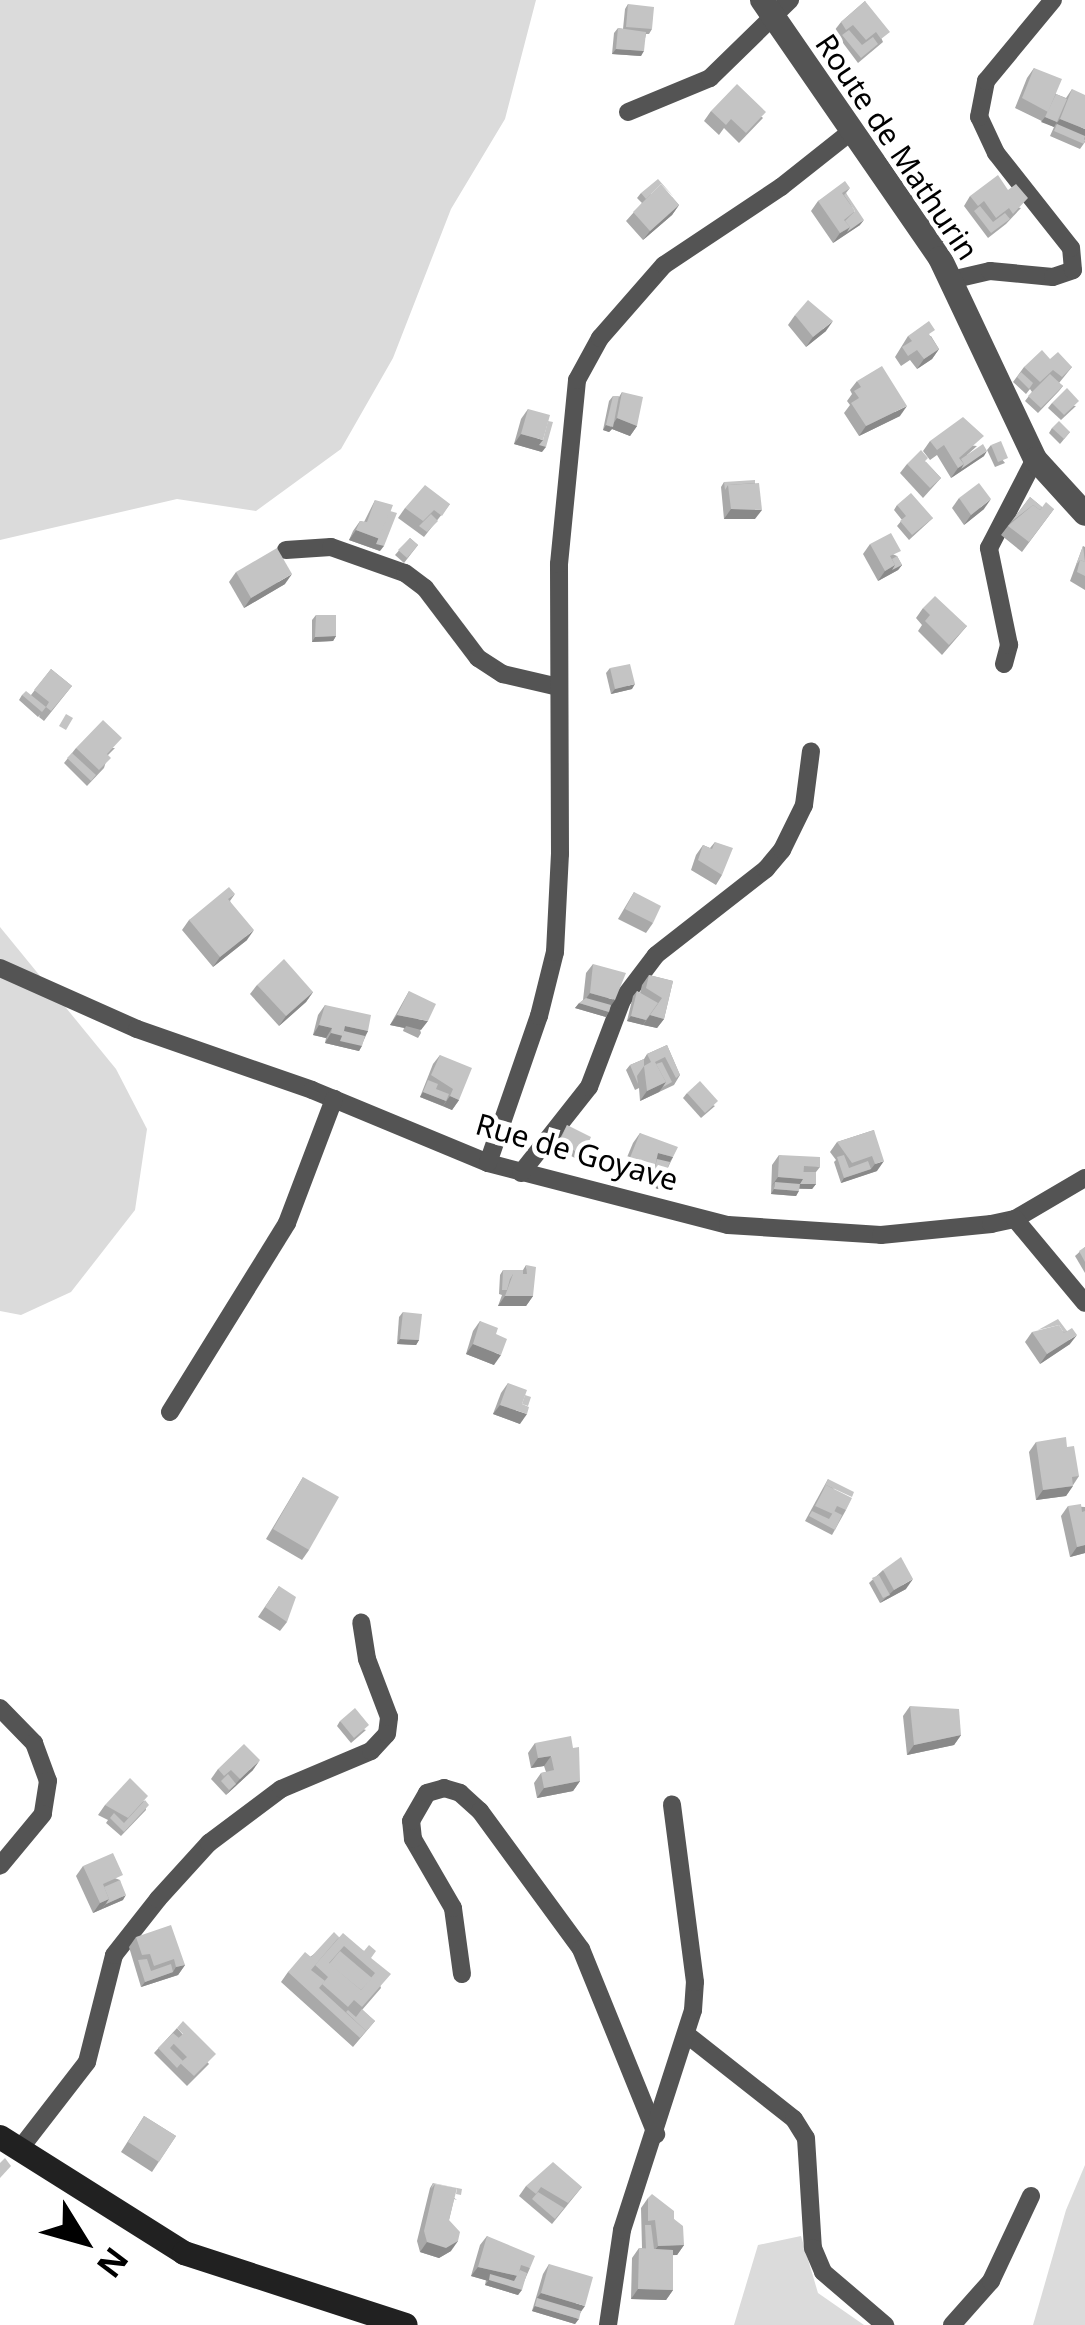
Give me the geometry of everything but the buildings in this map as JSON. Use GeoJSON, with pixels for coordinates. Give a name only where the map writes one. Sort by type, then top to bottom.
{"type":"FeatureCollection","features":[{"type":"Feature","properties":{"kind":"main road"},"geometry":{"type":"LineString","coordinates":[[10,2143],[184,2253],[406,2325]]}},
{"type":"Feature","properties":{"kind":"street"},"geometry":{"type":"LineString","coordinates":[[951,280],[978,272],[1052,277],[1073,270],[1071,248],[996,153],[979,117],[986,81],[1053,0]]}},
{"type":"Feature","properties":{"kind":"street"},"geometry":{"type":"LineString","coordinates":[[628,112],[710,78],[775,4]]}},
{"type":"Feature","properties":{"kind":"street","name":"Route de Mathurin"},"geometry":{"type":"LineString","coordinates":[[775,4],[951,280],[1035,459],[1085,514]]}},
{"type":"Feature","properties":{"kind":"street"},"geometry":{"type":"LineString","coordinates":[[488,1162],[539,1016],[555,952],[562,515],[577,380],[585,361],[664,265],[781,187],[853,130]]}},
{"type":"Feature","properties":{"kind":"street"},"geometry":{"type":"LineString","coordinates":[[1004,664],[1009,645],[989,548],[1035,459]]}},
{"type":"Feature","properties":{"kind":"street"},"geometry":{"type":"LineString","coordinates":[[286,550],[331,547],[405,573],[425,588],[478,658],[503,674],[558,687]]}},
{"type":"Feature","properties":{"kind":"street"},"geometry":{"type":"LineString","coordinates":[[521,1173],[589,1087],[610,1025],[637,979],[680,933],[766,869],[782,850],[804,805],[811,751]]}},
{"type":"Feature","properties":{"kind":"street","name":"Rue de Goyave"},"geometry":{"type":"LineString","coordinates":[[0,968],[137,1029],[334,1099],[488,1162],[728,1225],[881,1235],[1015,1220],[1085,1178]]}},
{"type":"Feature","properties":{"kind":"street"},"geometry":{"type":"LineString","coordinates":[[170,1412],[286,1222],[334,1099]]}},
{"type":"Feature","properties":{"kind":"street"},"geometry":{"type":"LineString","coordinates":[[1015,1220],[1085,1303]]}},
{"type":"Feature","properties":{"kind":"street"},"geometry":{"type":"LineString","coordinates":[[10,2143],[87,2062],[114,1955],[158,1899],[209,1844],[280,1790],[371,1750],[387,1734],[389,1717],[367,1659],[361,1622]]}},
{"type":"Feature","properties":{"kind":"street"},"geometry":{"type":"LineString","coordinates":[[0,1708],[34,1743],[48,1780],[43,1814],[0,1866]]}},
{"type":"Feature","properties":{"kind":"street"},"geometry":{"type":"LineString","coordinates":[[463,1974],[453,1908],[413,1839],[417,1805],[428,1793],[444,1789],[460,1793],[480,1811],[581,1949],[656,2134]]}},
{"type":"Feature","properties":{"kind":"street"},"geometry":{"type":"LineString","coordinates":[[608,2325],[622,2230],[686,2034],[694,1982],[672,1804]]}},
{"type":"Feature","properties":{"kind":"street"},"geometry":{"type":"LineString","coordinates":[[686,2034],[794,2119],[806,2138],[813,2248],[823,2272],[885,2325]]}},
{"type":"Feature","properties":{"kind":"street"},"geometry":{"type":"LineString","coordinates":[[952,2325],[991,2281],[1030,2196]]}},
{"type":"Feature","properties":{"kind":"shaded area"},"geometry":{"type":"Polygon","coordinates":[[[0,0],[536,0],[505,119],[451,209],[393,358],[341,449],[256,511],[177,499],[0,540],[0,0]]]}},
{"type":"Feature","properties":{"kind":"shaded area"},"geometry":{"type":"Polygon","coordinates":[[[0,927],[116,1069],[147,1129],[135,1210],[71,1292],[21,1315],[0,1311],[0,927]]]}},
{"type":"Feature","properties":{"kind":"shaded area"},"geometry":{"type":"Polygon","coordinates":[[[1085,2165],[1085,2325],[1033,2325],[1066,2210],[1085,2165]]]}},
{"type":"Feature","properties":{"kind":"shaded area"},"geometry":{"type":"Polygon","coordinates":[[[801,2236],[818,2293],[864,2325],[734,2325],[758,2245],[801,2236]]]}}]}
